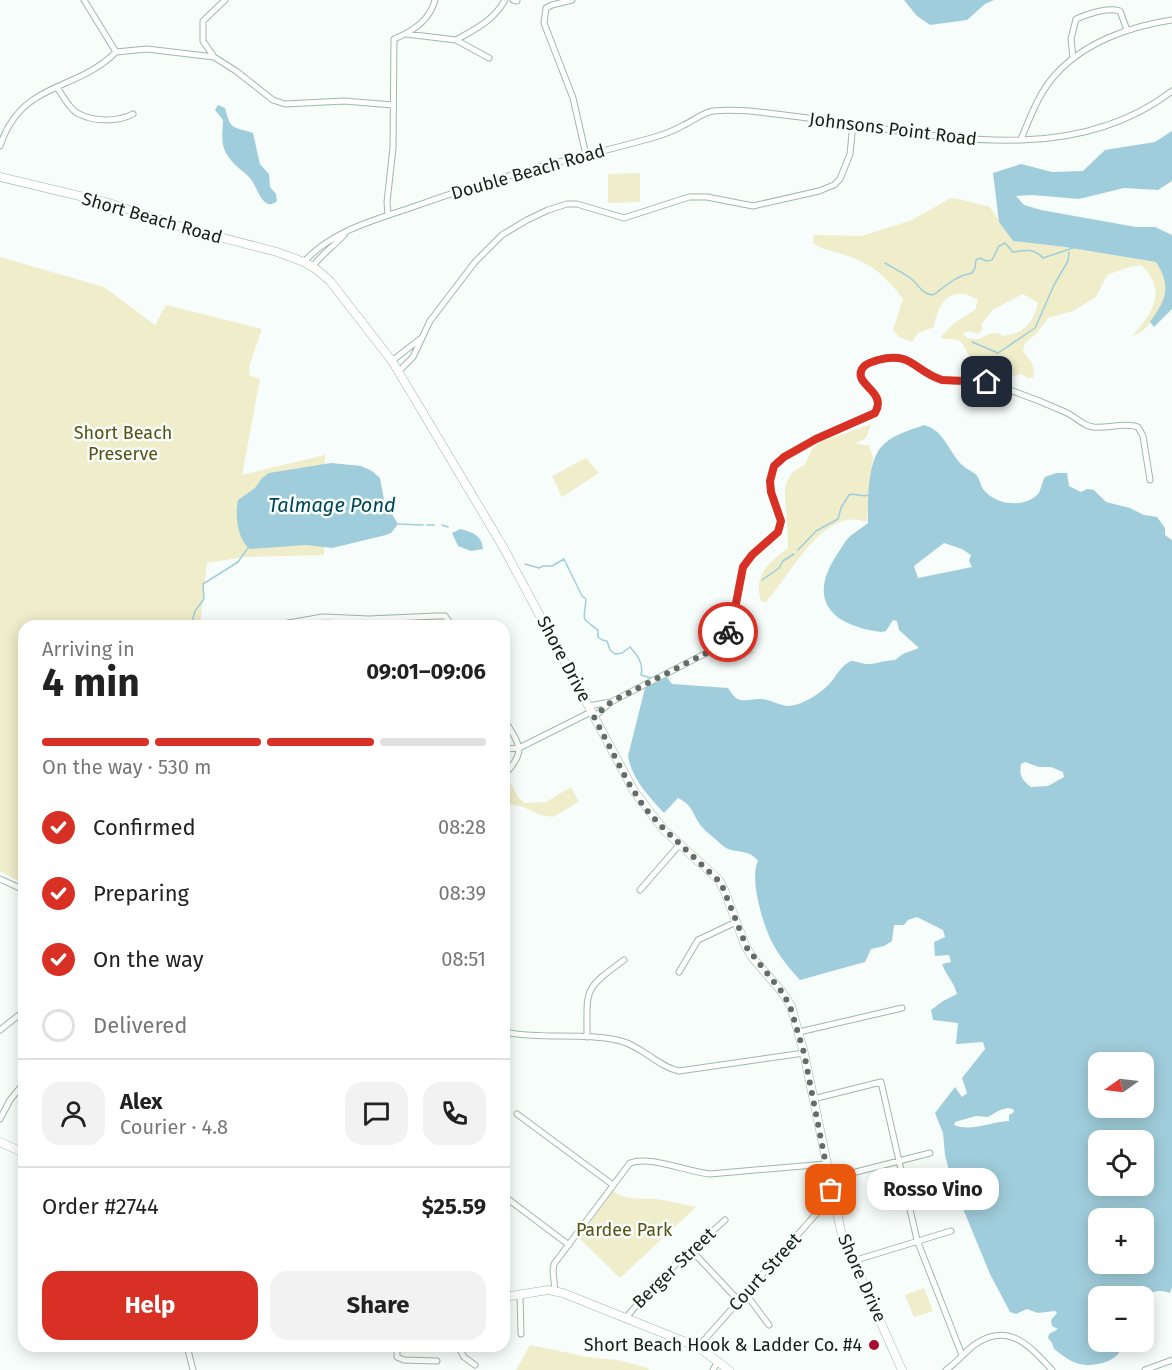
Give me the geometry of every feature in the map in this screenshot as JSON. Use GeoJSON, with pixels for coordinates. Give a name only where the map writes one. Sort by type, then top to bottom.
{"type":"FeatureCollection","features":[{"type":"Feature","properties":{"kind":"main road","name":"Short Beach Road"},"geometry":{"type":"LineString","coordinates":[[0,177],[109,203],[195,231],[277,252],[304,262]]}},
{"type":"Feature","properties":{"kind":"main road","name":"Shore Drive"},"geometry":{"type":"LineString","coordinates":[[304,262],[313,266],[330,281],[399,370],[502,545],[639,800],[654,819],[721,883],[750,952],[786,998],[794,1015],[804,1053],[842,1236],[902,1370]]}},
{"type":"Feature","properties":{"kind":"main road"},"geometry":{"type":"LineString","coordinates":[[0,1142],[18,1150]]}},
{"type":"Feature","properties":{"kind":"main road"},"geometry":{"type":"LineString","coordinates":[[510,1296],[555,1291],[698,1347],[729,1370]]}},
{"type":"Feature","properties":{"kind":"street"},"geometry":{"type":"LineString","coordinates":[[84,0],[116,52]]}},
{"type":"Feature","properties":{"kind":"street"},"geometry":{"type":"LineString","coordinates":[[225,0],[203,21],[203,41],[214,57],[273,100],[285,104],[344,101],[393,105]]}},
{"type":"Feature","properties":{"kind":"street"},"geometry":{"type":"LineString","coordinates":[[388,215],[387,202],[393,148],[394,39],[406,34],[429,15],[435,0]]}},
{"type":"Feature","properties":{"kind":"street"},"geometry":{"type":"LineString","coordinates":[[456,40],[488,21],[497,13],[505,0]]}},
{"type":"Feature","properties":{"kind":"street"},"geometry":{"type":"LineString","coordinates":[[572,0],[552,5],[546,9],[544,23],[573,98],[586,155]]}},
{"type":"Feature","properties":{"kind":"street"},"geometry":{"type":"LineString","coordinates":[[1073,58],[1071,39],[1076,20],[1088,14],[1115,9],[1120,11],[1127,30]]}},
{"type":"Feature","properties":{"kind":"street"},"geometry":{"type":"LineString","coordinates":[[1021,139],[1043,91],[1055,74],[1073,58],[1098,43],[1127,30],[1172,20]]}},
{"type":"Feature","properties":{"kind":"street"},"geometry":{"type":"LineString","coordinates":[[406,34],[456,40],[489,58]]}},
{"type":"Feature","properties":{"kind":"street"},"geometry":{"type":"LineString","coordinates":[[0,146],[7,129],[24,107],[42,93],[95,70],[116,52],[166,50],[214,57]]}},
{"type":"Feature","properties":{"kind":"street"},"geometry":{"type":"LineString","coordinates":[[57,87],[70,107],[78,114],[114,120],[133,114]]}},
{"type":"Feature","properties":{"kind":"street","name":"Johnsons Point Road"},"geometry":{"type":"LineString","coordinates":[[711,111],[761,113],[852,123],[948,138],[1021,139],[1061,137],[1114,124],[1140,113],[1172,91]]}},
{"type":"Feature","properties":{"kind":"street","name":"Double Beach Road"},"geometry":{"type":"LineString","coordinates":[[304,262],[318,247],[333,237],[388,215],[473,186],[666,134],[711,111]]}},
{"type":"Feature","properties":{"kind":"street"},"geometry":{"type":"LineString","coordinates":[[399,370],[418,348],[420,339],[442,304],[492,244],[510,229],[533,216],[558,206],[577,204],[618,216],[630,217],[688,197],[706,197],[753,206],[819,191],[834,185],[840,179],[850,154],[852,123]]}},
{"type":"Feature","properties":{"kind":"street","name":"Double Beach Road"},"geometry":{"type":"LineString","coordinates":[[313,266],[322,254],[338,243],[345,233]]}},
{"type":"Feature","properties":{"kind":"street"},"geometry":{"type":"LineString","coordinates":[[392,361],[420,339]]}},
{"type":"Feature","properties":{"kind":"street"},"geometry":{"type":"LineString","coordinates":[[510,749],[519,748],[720,646],[732,624],[743,567],[752,555],[778,532],[780,527],[780,514],[771,492],[770,481],[774,466],[784,457],[816,439],[875,413],[878,400],[863,382],[861,374],[862,369],[869,363],[891,358],[904,358],[935,377],[987,382],[1069,413],[1090,426],[1127,424],[1138,427],[1143,436],[1150,480]]}},
{"type":"Feature","properties":{"kind":"street"},"geometry":{"type":"LineString","coordinates":[[392,620],[437,616],[445,616],[449,620]]}},
{"type":"Feature","properties":{"kind":"street"},"geometry":{"type":"LineString","coordinates":[[306,620],[323,617],[351,620]]}},
{"type":"Feature","properties":{"kind":"street"},"geometry":{"type":"LineString","coordinates":[[591,712],[611,702]]}},
{"type":"Feature","properties":{"kind":"street"},"geometry":{"type":"LineString","coordinates":[[510,731],[519,748],[518,759],[510,768]]}},
{"type":"Feature","properties":{"kind":"street"},"geometry":{"type":"LineString","coordinates":[[640,890],[680,844]]}},
{"type":"Feature","properties":{"kind":"street"},"geometry":{"type":"LineString","coordinates":[[0,879],[18,887]]}},
{"type":"Feature","properties":{"kind":"street"},"geometry":{"type":"LineString","coordinates":[[679,972],[699,939],[736,922]]}},
{"type":"Feature","properties":{"kind":"street"},"geometry":{"type":"LineString","coordinates":[[587,1037],[587,995],[596,980],[624,960]]}},
{"type":"Feature","properties":{"kind":"street"},"geometry":{"type":"LineString","coordinates":[[799,1032],[902,1008]]}},
{"type":"Feature","properties":{"kind":"street"},"geometry":{"type":"LineString","coordinates":[[0,1030],[18,1016]]}},
{"type":"Feature","properties":{"kind":"street"},"geometry":{"type":"LineString","coordinates":[[510,1033],[532,1036],[606,1038],[624,1042],[645,1052],[670,1069],[679,1071],[804,1053]]}},
{"type":"Feature","properties":{"kind":"street"},"geometry":{"type":"LineString","coordinates":[[813,1099],[880,1082],[917,1240],[962,1355]]}},
{"type":"Feature","properties":{"kind":"street"},"geometry":{"type":"LineString","coordinates":[[0,1119],[18,1090]]}},
{"type":"Feature","properties":{"kind":"street"},"geometry":{"type":"LineString","coordinates":[[518,1114],[613,1185]]}},
{"type":"Feature","properties":{"kind":"street"},"geometry":{"type":"LineString","coordinates":[[829,1179],[930,1153]]}},
{"type":"Feature","properties":{"kind":"street"},"geometry":{"type":"LineString","coordinates":[[555,1291],[554,1264],[630,1162],[642,1160],[694,1173],[710,1174],[826,1164]]}},
{"type":"Feature","properties":{"kind":"street","name":"Court Street"},"geometry":{"type":"LineString","coordinates":[[698,1347],[825,1204],[834,1200]]}},
{"type":"Feature","properties":{"kind":"street"},"geometry":{"type":"LineString","coordinates":[[510,1201],[569,1245]]}},
{"type":"Feature","properties":{"kind":"street","name":"Berger Street"},"geometry":{"type":"LineString","coordinates":[[625,1318],[655,1283],[725,1220]]}},
{"type":"Feature","properties":{"kind":"street"},"geometry":{"type":"LineString","coordinates":[[853,1261],[917,1240],[951,1232]]}},
{"type":"Feature","properties":{"kind":"street"},"geometry":{"type":"LineString","coordinates":[[691,1250],[739,1301]]}},
{"type":"Feature","properties":{"kind":"street"},"geometry":{"type":"LineString","coordinates":[[746,1294],[769,1324]]}},
{"type":"Feature","properties":{"kind":"street"},"geometry":{"type":"LineString","coordinates":[[520,1295],[520,1334]]}},
{"type":"Feature","properties":{"kind":"street"},"geometry":{"type":"LineString","coordinates":[[946,1370],[975,1344],[992,1336],[1004,1335],[1021,1339],[1052,1370]]}},
{"type":"Feature","properties":{"kind":"street"},"geometry":{"type":"LineString","coordinates":[[188,1352],[193,1370]]}},
{"type":"Feature","properties":{"kind":"street"},"geometry":{"type":"LineString","coordinates":[[398,1352],[398,1357],[404,1360],[437,1361]]}},
{"type":"Feature","properties":{"kind":"street"},"geometry":{"type":"LineString","coordinates":[[461,1352],[475,1365]]}},
{"type":"Feature","properties":{"kind":"street"},"geometry":{"type":"LineString","coordinates":[[1145,1370],[1172,1360]]}},
{"type":"Feature","properties":{"kind":"street"},"geometry":{"type":"LineString","coordinates":[[713,1370],[718,1361]]}},
{"type":"Feature","properties":{"kind":"green space"},"geometry":{"type":"Polygon","coordinates":[[[640,173],[640,202],[608,203],[608,174],[640,173]]]}},
{"type":"Feature","properties":{"kind":"green space"},"geometry":{"type":"Polygon","coordinates":[[[951,198],[989,206],[1013,241],[1156,262],[1165,277],[1167,290],[1163,303],[1149,324],[1132,336],[1151,310],[1156,292],[1154,283],[1141,265],[1107,275],[1096,297],[1073,311],[1048,318],[1037,333],[1025,343],[1023,351],[1033,366],[1033,378],[1021,374],[1001,376],[987,357],[970,358],[960,341],[940,338],[954,323],[975,310],[978,300],[966,294],[957,294],[946,299],[939,309],[934,327],[918,333],[912,342],[899,337],[893,330],[903,299],[884,277],[862,262],[813,243],[814,235],[861,236],[910,221],[951,198]],[[1023,294],[992,310],[981,325],[983,330],[977,334],[970,331],[963,333],[967,338],[978,339],[993,333],[1003,336],[1016,333],[1030,322],[1038,303],[1023,294]]]}},
{"type":"Feature","properties":{"kind":"green space","name":"Short Beach Preserve"},"geometry":{"type":"Polygon","coordinates":[[[0,257],[104,287],[155,325],[166,305],[262,329],[250,364],[249,375],[260,379],[242,475],[325,455],[324,555],[244,557],[207,563],[201,620],[18,620],[18,881],[0,871],[0,257]]]}},
{"type":"Feature","properties":{"kind":"green space"},"geometry":{"type":"Polygon","coordinates":[[[871,424],[866,438],[856,443],[869,445],[873,458],[867,522],[851,519],[836,524],[822,533],[809,546],[766,602],[761,601],[759,583],[764,570],[788,548],[785,490],[790,476],[805,465],[812,449],[821,442],[871,424]]]}},
{"type":"Feature","properties":{"kind":"green space"},"geometry":{"type":"Polygon","coordinates":[[[586,458],[599,473],[562,497],[552,476],[586,458]]]}},
{"type":"Feature","properties":{"kind":"green space"},"geometry":{"type":"Polygon","coordinates":[[[750,640],[753,653],[722,661],[719,649],[750,640]]]}},
{"type":"Feature","properties":{"kind":"green space"},"geometry":{"type":"Polygon","coordinates":[[[510,782],[518,797],[525,803],[546,802],[571,787],[579,802],[553,817],[541,815],[510,804],[510,782]]]}},
{"type":"Feature","properties":{"kind":"green space","name":"Pardee Park"},"geometry":{"type":"Polygon","coordinates":[[[613,1191],[629,1198],[656,1199],[696,1207],[620,1278],[579,1238],[613,1191]]]}},
{"type":"Feature","properties":{"kind":"green space"},"geometry":{"type":"Polygon","coordinates":[[[924,1288],[933,1311],[914,1317],[905,1295],[924,1288]]]}},
{"type":"Feature","properties":{"kind":"green space"},"geometry":{"type":"Polygon","coordinates":[[[530,1345],[588,1357],[617,1360],[649,1370],[516,1370],[530,1345]]]}},
{"type":"Feature","properties":{"kind":"water"},"geometry":{"type":"Polygon","coordinates":[[[904,0],[994,0],[985,4],[967,20],[930,25],[917,16],[904,0]]]}},
{"type":"Feature","properties":{"kind":"water"},"geometry":{"type":"Polygon","coordinates":[[[218,105],[225,108],[233,126],[253,133],[260,164],[269,174],[270,187],[276,194],[277,201],[272,204],[264,201],[249,177],[228,157],[222,141],[223,120],[215,110],[218,105]]]}},
{"type":"Feature","properties":{"kind":"water"},"geometry":{"type":"Polygon","coordinates":[[[1172,131],[1172,181],[1158,190],[1124,188],[1079,199],[1016,196],[1024,205],[1041,210],[1136,227],[1155,227],[1172,235],[1172,309],[1154,327],[1150,322],[1160,307],[1165,293],[1164,279],[1156,262],[1013,241],[999,222],[993,173],[1021,164],[1052,172],[1083,171],[1105,150],[1155,142],[1172,131]]]}},
{"type":"Feature","properties":{"kind":"water"},"geometry":{"type":"Polygon","coordinates":[[[924,425],[937,432],[957,460],[976,474],[983,489],[1002,502],[1017,503],[1032,499],[1038,494],[1045,477],[1056,473],[1067,473],[1069,486],[1081,492],[1087,489],[1094,490],[1106,502],[1157,517],[1165,528],[1165,535],[1172,540],[1172,1287],[1170,1293],[1154,1292],[1154,1286],[1088,1286],[1088,1352],[1119,1352],[1113,1359],[1096,1364],[1076,1363],[1054,1349],[1048,1338],[1049,1334],[1058,1329],[1052,1326],[1051,1320],[1057,1313],[1055,1311],[1038,1313],[1027,1309],[1016,1314],[1010,1312],[990,1274],[952,1182],[945,1155],[943,1133],[935,1113],[955,1087],[962,1097],[967,1093],[962,1078],[985,1049],[983,1042],[956,1044],[958,1023],[933,1020],[931,1010],[957,994],[942,964],[951,962],[949,955],[935,956],[934,942],[945,937],[943,930],[917,917],[908,920],[904,925],[894,925],[892,941],[884,946],[871,949],[865,962],[800,980],[778,952],[765,925],[756,890],[755,878],[758,861],[755,857],[722,845],[702,827],[689,806],[678,798],[664,813],[637,780],[628,756],[645,688],[667,677],[672,684],[728,688],[738,699],[763,699],[787,706],[812,698],[851,661],[869,664],[895,660],[919,648],[899,630],[897,621],[893,620],[886,631],[881,632],[850,624],[839,618],[830,609],[825,599],[824,587],[827,573],[844,544],[849,537],[868,523],[869,483],[877,453],[882,446],[902,433],[924,425]],[[944,543],[914,566],[918,578],[972,567],[969,561],[971,555],[962,549],[944,543]],[[1025,762],[1021,764],[1022,777],[1031,787],[1048,786],[1064,777],[1063,772],[1051,767],[1039,767],[1025,762]],[[1008,1108],[988,1117],[976,1116],[955,1122],[954,1125],[974,1127],[1009,1121],[1009,1115],[1014,1112],[1013,1109],[1008,1108]]]}},
{"type":"Feature","properties":{"kind":"water","name":"Talmage Pond"},"geometry":{"type":"Polygon","coordinates":[[[331,463],[361,466],[380,478],[384,500],[398,524],[391,533],[332,548],[306,545],[250,549],[242,540],[238,526],[238,500],[255,488],[269,473],[331,463]]]}},
{"type":"Feature","properties":{"kind":"water"},"geometry":{"type":"Polygon","coordinates":[[[460,529],[478,537],[483,549],[471,551],[458,546],[452,533],[460,529]]]}},
{"type":"Feature","properties":{"kind":"waterway"},"geometry":{"type":"LineString","coordinates":[[885,263],[913,280],[923,291],[933,295],[956,279],[972,273],[976,260],[980,258],[986,261],[992,260],[999,246],[1005,243],[1013,252],[1033,251],[1043,258],[1073,248]]}},
{"type":"Feature","properties":{"kind":"waterway"},"geometry":{"type":"LineString","coordinates":[[972,342],[998,353],[1035,328],[1054,285],[1068,261],[1069,252]]}},
{"type":"Feature","properties":{"kind":"waterway"},"geometry":{"type":"LineString","coordinates":[[798,550],[816,531],[838,519],[841,508],[849,495],[869,495]]}},
{"type":"Feature","properties":{"kind":"waterway"},"geometry":{"type":"LineString","coordinates":[[398,524],[423,525]]}},
{"type":"Feature","properties":{"kind":"waterway"},"geometry":{"type":"LineString","coordinates":[[427,525],[434,525]]}},
{"type":"Feature","properties":{"kind":"waterway"},"geometry":{"type":"LineString","coordinates":[[442,525],[448,527]]}},
{"type":"Feature","properties":{"kind":"waterway"},"geometry":{"type":"LineString","coordinates":[[193,620],[195,611],[204,599],[203,584],[238,562],[248,548]]}},
{"type":"Feature","properties":{"kind":"waterway"},"geometry":{"type":"LineString","coordinates":[[762,580],[794,554]]}},
{"type":"Feature","properties":{"kind":"waterway"},"geometry":{"type":"LineString","coordinates":[[525,564],[539,568],[552,566],[564,559],[582,596],[586,599],[584,618],[598,630],[598,637],[607,641],[610,650],[615,654],[622,653],[630,647],[641,663],[641,675],[651,678]]}},
{"type":"Feature","properties":{"kind":"way so far"},"geometry":{"type":"LineString","coordinates":[[728,632],[720,646],[611,702],[594,717],[628,782],[644,807],[721,883],[747,948],[782,992],[790,1006],[804,1053],[831,1190]]}},
{"type":"Feature","properties":{"kind":"place","name":"Rosso Vino"},"geometry":{"type":"Point","coordinates":[831,1190]}},
{"type":"Feature","properties":{"kind":"place","name":"Short Beach Hook & Ladder Co. #4"},"geometry":{"type":"Point","coordinates":[874,1345]}},
{"type":"Feature","properties":{"kind":"route"},"geometry":{"type":"LineString","coordinates":[[728,632],[732,624],[743,567],[752,555],[778,532],[780,527],[780,514],[771,492],[771,472],[774,466],[784,457],[816,439],[875,413],[878,400],[861,378],[861,372],[865,366],[880,360],[899,357],[942,380],[987,382]]}}]}
